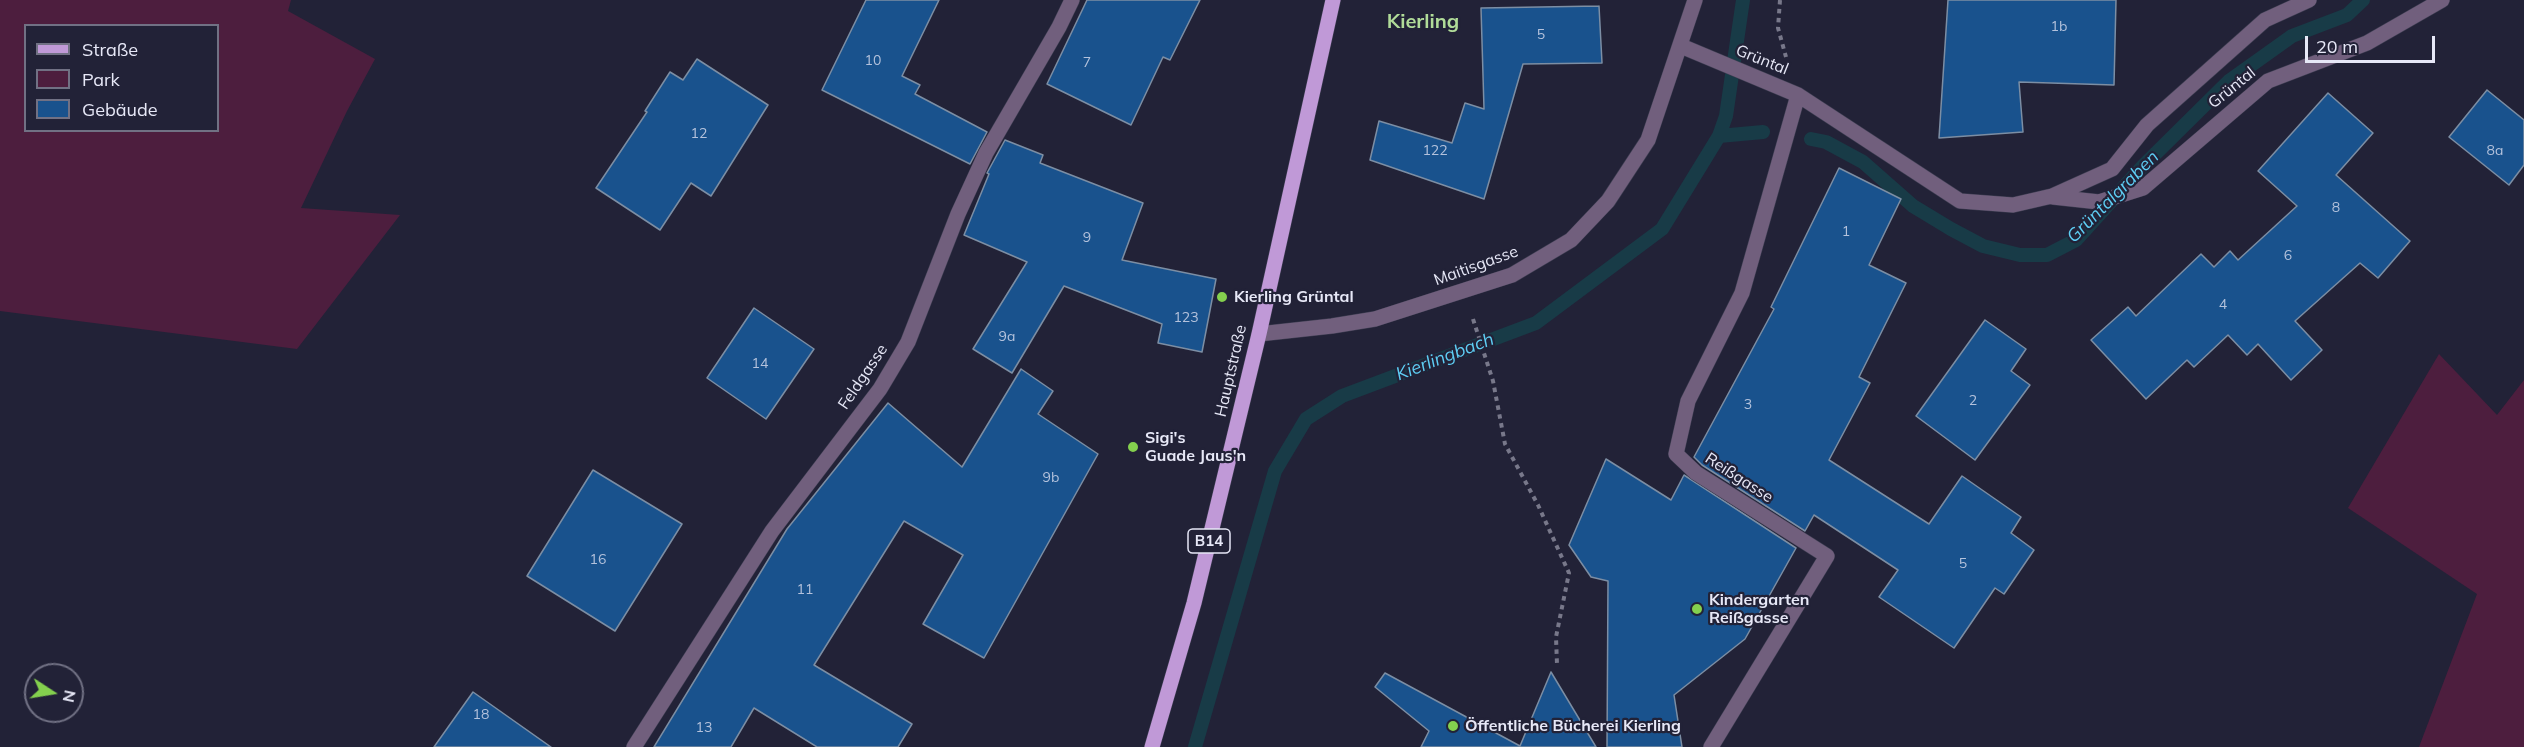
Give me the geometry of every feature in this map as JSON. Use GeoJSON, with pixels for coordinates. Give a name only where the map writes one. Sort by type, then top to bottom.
{"type":"FeatureCollection","features":[{"type":"Feature","properties":{"kind":"main road","name":"Hauptstraße"},"geometry":{"type":"LineString","coordinates":[[1152,747],[1194,603],[1259,334],[1333,0]]}},
{"type":"Feature","properties":{"kind":"street","name":"Feldgasse"},"geometry":{"type":"LineString","coordinates":[[634,747],[772,531],[880,389],[908,342],[958,214],[986,153],[1059,27],[1072,0]]}},
{"type":"Feature","properties":{"kind":"street","name":"Maitisgasse"},"geometry":{"type":"LineString","coordinates":[[1259,334],[1375,319],[1512,275],[1571,240],[1608,201],[1648,140],[1695,0]]}},
{"type":"Feature","properties":{"kind":"street","name":"Grüntal"},"geometry":{"type":"LineString","coordinates":[[1681,46],[1798,95],[1960,201],[2013,205],[2052,196],[2112,170],[2147,125],[2265,20],[2308,0]]}},
{"type":"Feature","properties":{"kind":"street","name":"Grüntal"},"geometry":{"type":"LineString","coordinates":[[2052,196],[2099,202],[2143,188],[2268,81],[2367,44],[2442,0]]}},
{"type":"Feature","properties":{"kind":"street","name":"Reißgasse"},"geometry":{"type":"LineString","coordinates":[[1711,747],[1827,556],[1696,473],[1676,454],[1688,401],[1742,293],[1798,95]]}},
{"type":"Feature","properties":{"kind":"path"},"geometry":{"type":"LineString","coordinates":[[1780,0],[1778,28],[1798,95]]}},
{"type":"Feature","properties":{"kind":"path"},"geometry":{"type":"LineString","coordinates":[[1475,324],[1493,381],[1505,444],[1538,505],[1569,573],[1556,637],[1557,664]]}},
{"type":"Feature","properties":{"kind":"green space"},"geometry":{"type":"Polygon","coordinates":[[[0,0],[291,0],[288,11],[375,59],[347,111],[301,208],[400,215],[297,349],[0,311],[0,0]]]}},
{"type":"Feature","properties":{"kind":"green space"},"geometry":{"type":"Polygon","coordinates":[[[2439,354],[2497,415],[2524,380],[2524,747],[2419,747],[2477,594],[2348,508],[2439,354]]]}},
{"type":"Feature","properties":{"kind":"building"},"geometry":{"type":"Polygon","coordinates":[[[866,0],[939,0],[902,76],[920,85],[915,94],[987,132],[970,164],[822,90],[866,0]]]}},
{"type":"Feature","properties":{"kind":"building"},"geometry":{"type":"Polygon","coordinates":[[[1087,0],[1200,0],[1170,60],[1163,57],[1131,125],[1047,84],[1087,0]]]}},
{"type":"Feature","properties":{"kind":"building"},"geometry":{"type":"Polygon","coordinates":[[[1948,0],[2116,0],[2114,85],[2019,82],[2023,132],[1939,138],[1948,0]]]}},
{"type":"Feature","properties":{"kind":"building"},"geometry":{"type":"Polygon","coordinates":[[[1599,6],[1602,63],[1523,64],[1484,199],[1370,160],[1379,121],[1452,143],[1465,103],[1484,109],[1481,8],[1599,6]]]}},
{"type":"Feature","properties":{"kind":"building"},"geometry":{"type":"Polygon","coordinates":[[[697,59],[768,105],[711,196],[691,183],[660,230],[596,188],[647,112],[645,111],[670,72],[683,80],[697,59]]]}},
{"type":"Feature","properties":{"kind":"building"},"geometry":{"type":"Polygon","coordinates":[[[2487,90],[2524,120],[2524,165],[2509,185],[2449,137],[2487,90]]]}},
{"type":"Feature","properties":{"kind":"building"},"geometry":{"type":"Polygon","coordinates":[[[2328,93],[2373,133],[2336,175],[2410,241],[2378,278],[2360,263],[2295,321],[2322,350],[2291,380],[2258,344],[2247,355],[2228,335],[2194,367],[2187,360],[2146,399],[2091,340],[2128,307],[2136,316],[2201,254],[2214,267],[2230,251],[2238,260],[2297,206],[2258,171],[2328,93]]]}},
{"type":"Feature","properties":{"kind":"building"},"geometry":{"type":"Polygon","coordinates":[[[1005,140],[1043,155],[1040,163],[1143,203],[1122,260],[1216,279],[1202,352],[1158,343],[1162,324],[1064,286],[1012,373],[973,349],[1027,262],[964,235],[989,174],[987,173],[1005,140]]]}},
{"type":"Feature","properties":{"kind":"building"},"geometry":{"type":"Polygon","coordinates":[[[1839,168],[1901,199],[1869,265],[1906,283],[1859,377],[1870,383],[1829,460],[1929,524],[1962,476],[2021,517],[2011,533],[2034,550],[2004,594],[1995,588],[1954,648],[1879,597],[1898,570],[1814,515],[1805,531],[1702,465],[1694,457],[1774,309],[1771,307],[1839,168]]]}},
{"type":"Feature","properties":{"kind":"building"},"geometry":{"type":"Polygon","coordinates":[[[754,308],[814,349],[766,419],[707,378],[754,308]]]}},
{"type":"Feature","properties":{"kind":"building"},"geometry":{"type":"Polygon","coordinates":[[[1985,320],[2026,349],[2011,371],[2030,385],[1975,460],[1916,416],[1985,320]]]}},
{"type":"Feature","properties":{"kind":"building"},"geometry":{"type":"Polygon","coordinates":[[[1021,369],[1053,391],[1038,414],[1098,454],[984,658],[923,624],[963,555],[904,521],[814,665],[912,724],[898,747],[817,747],[754,708],[731,747],[654,747],[787,529],[888,403],[962,467],[1021,369]]]}},
{"type":"Feature","properties":{"kind":"building","name":"Kindergarten Reißgasse"},"geometry":{"type":"Polygon","coordinates":[[[1606,459],[1671,500],[1684,475],[1796,548],[1745,639],[1674,695],[1682,747],[1607,747],[1608,581],[1591,577],[1569,545],[1606,459]]]}},
{"type":"Feature","properties":{"kind":"building"},"geometry":{"type":"Polygon","coordinates":[[[593,470],[682,524],[615,631],[527,576],[593,470]]]}},
{"type":"Feature","properties":{"kind":"building"},"geometry":{"type":"Polygon","coordinates":[[[1551,672],[1596,747],[1421,747],[1429,731],[1375,687],[1385,673],[1520,746],[1551,672]]]}},
{"type":"Feature","properties":{"kind":"building"},"geometry":{"type":"Polygon","coordinates":[[[473,692],[551,747],[434,747],[473,692]]]}},
{"type":"Feature","properties":{"kind":"waterway","name":"Kierlingbach"},"geometry":{"type":"LineString","coordinates":[[1195,747],[1275,471],[1306,419],[1342,396],[1536,323],[1662,229],[1719,136],[1726,116],[1743,0]]}},
{"type":"Feature","properties":{"kind":"waterway","name":"Grüntalgraben"},"geometry":{"type":"LineString","coordinates":[[1811,139],[1826,142],[1863,162],[1913,206],[1983,246],[2020,255],[2047,255],[2076,240],[2143,166],[2229,81],[2292,36],[2347,15],[2363,0]]}},
{"type":"Feature","properties":{"kind":"waterway"},"geometry":{"type":"LineString","coordinates":[[1719,136],[1763,132]]}},
{"type":"Feature","properties":{"kind":"place","name":"Kierling Grüntal"},"geometry":{"type":"Point","coordinates":[1222,297]}},
{"type":"Feature","properties":{"kind":"place","name":"Sigi's Guade Jaus'n"},"geometry":{"type":"Point","coordinates":[1133,447]}},
{"type":"Feature","properties":{"kind":"place","name":"Kindergarten Reißgasse"},"geometry":{"type":"Point","coordinates":[1697,609]}},
{"type":"Feature","properties":{"kind":"place","name":"Öffentliche Bücherei Kierling"},"geometry":{"type":"Point","coordinates":[1453,726]}},
{"type":"Feature","properties":{"kind":"district","name":"Kierling"},"geometry":{"type":"Point","coordinates":[1423,22]}}]}
